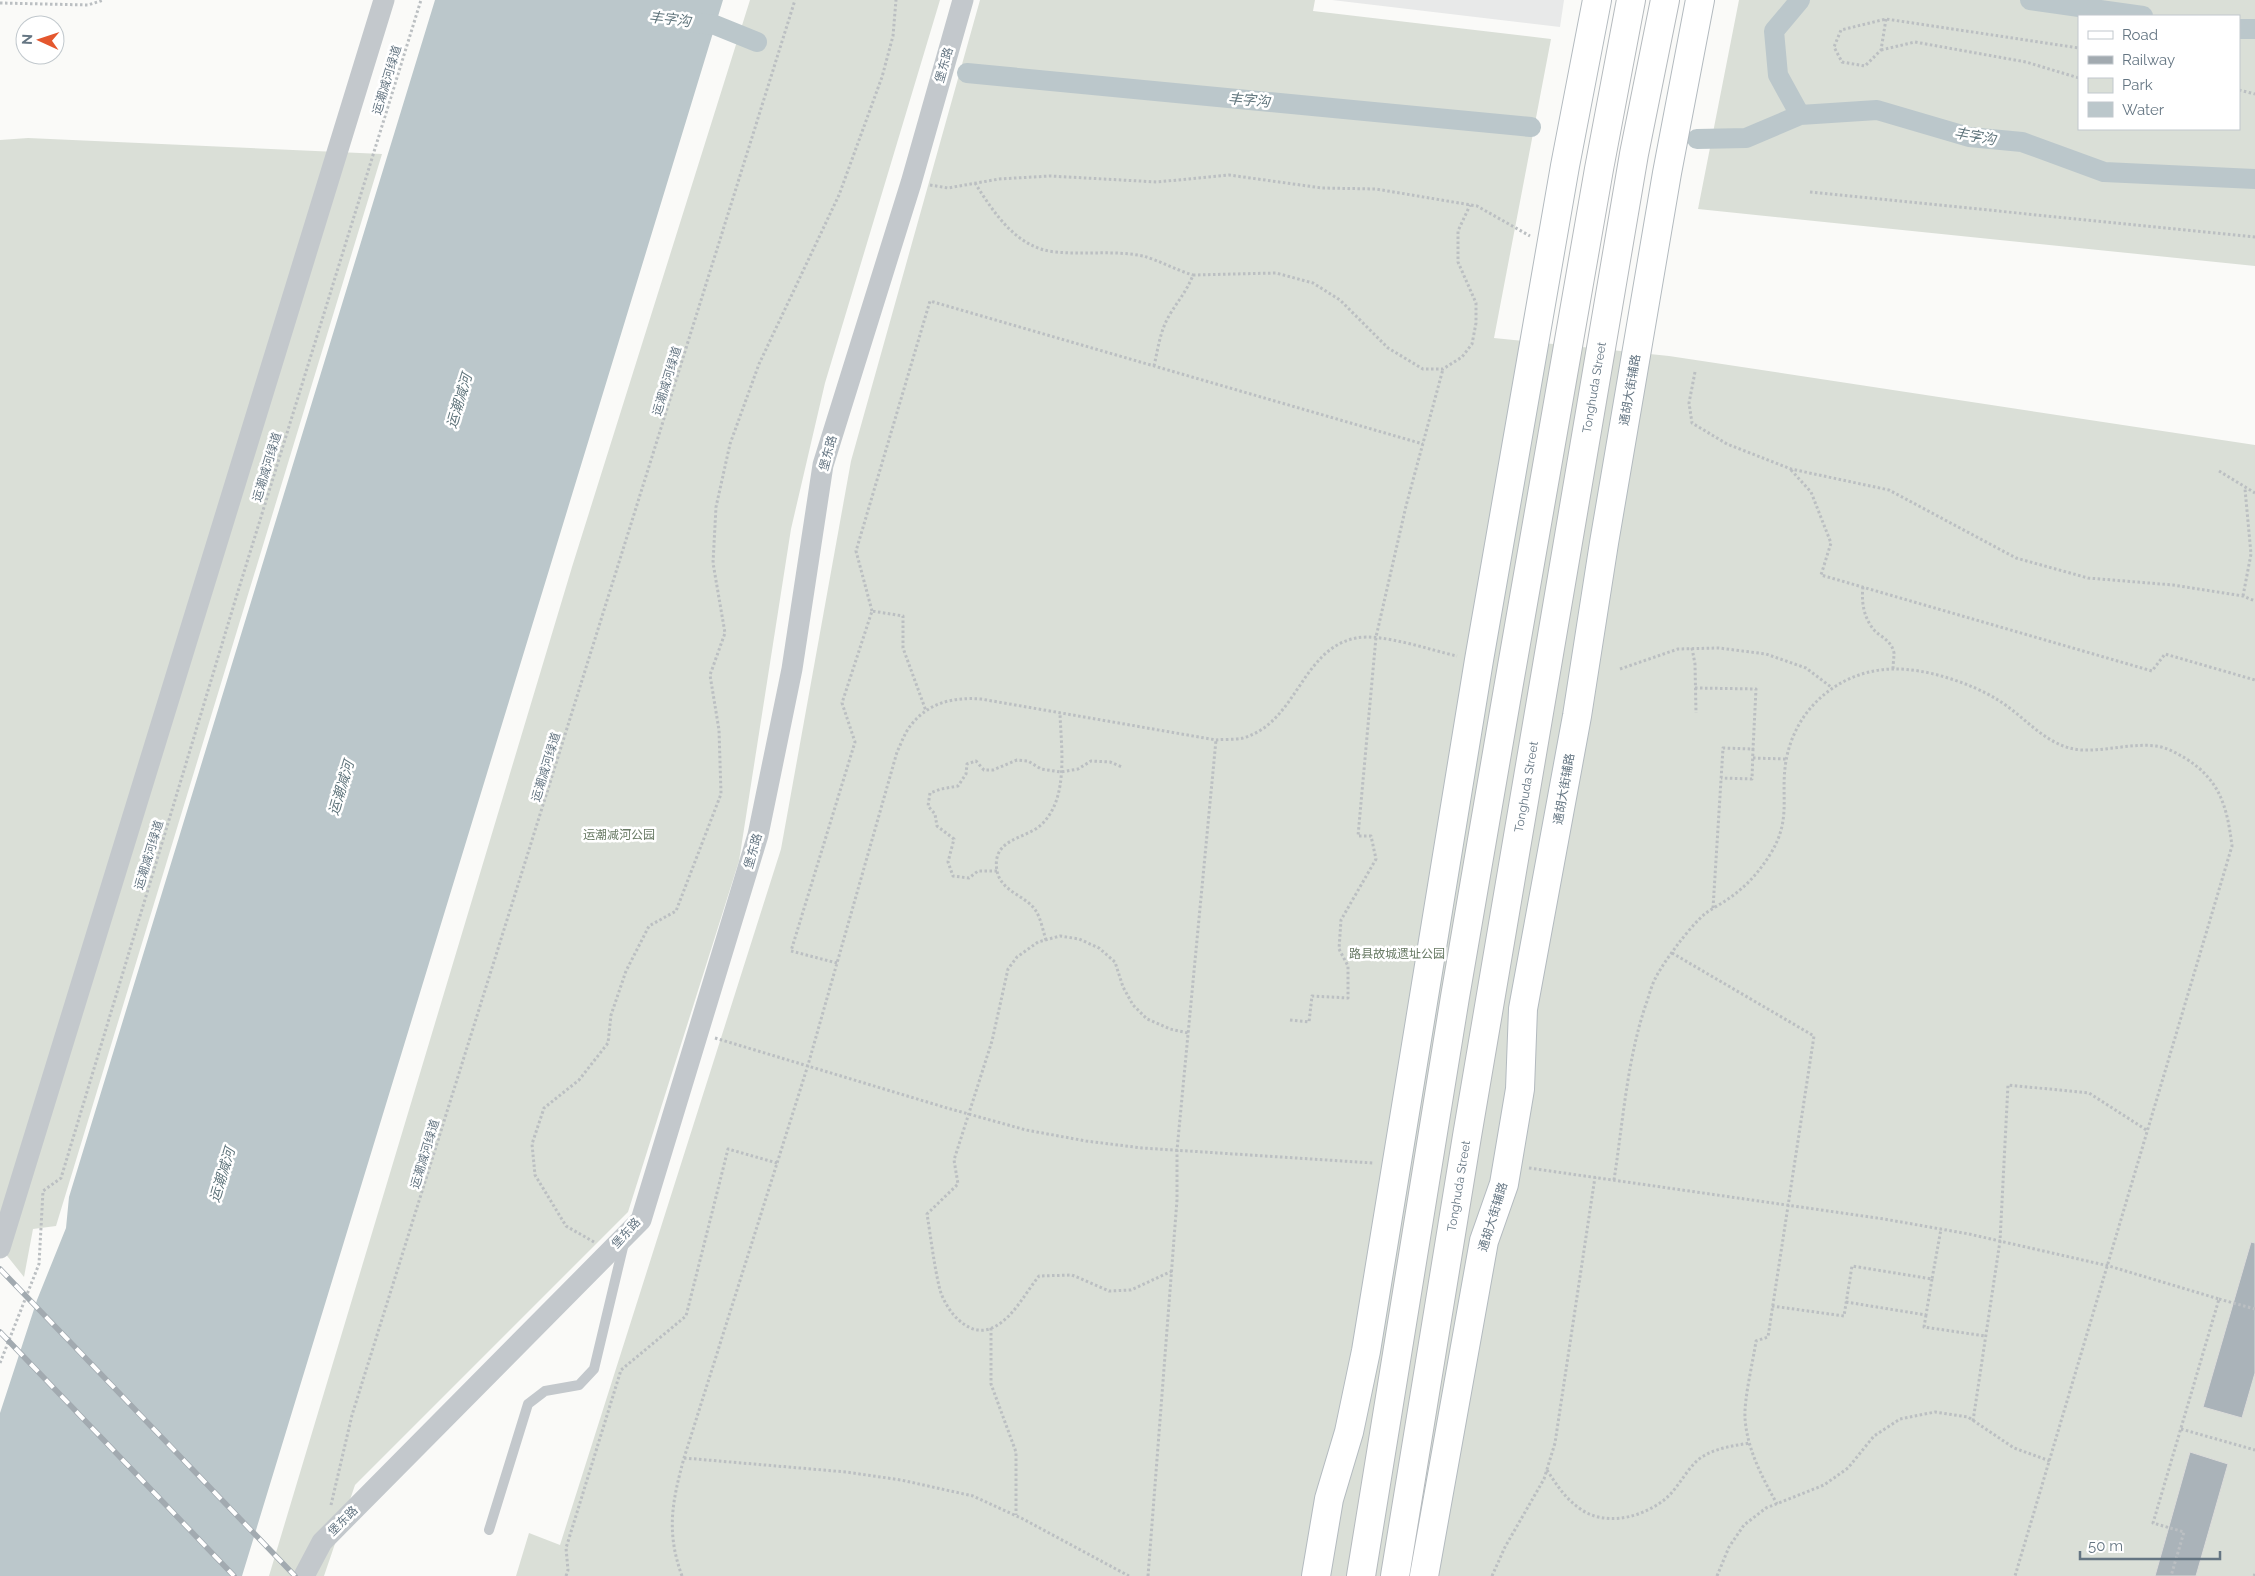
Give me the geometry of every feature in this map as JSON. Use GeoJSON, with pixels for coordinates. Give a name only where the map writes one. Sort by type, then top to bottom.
{"type":"FeatureCollection","features":[{"type":"Feature","properties":{"kind":"street"},"geometry":{"type":"LineString","coordinates":[[0,1248],[384,0]]}},
{"type":"Feature","properties":{"kind":"street","name":"堡东路"},"geometry":{"type":"LineString","coordinates":[[304,1576],[322,1542],[641,1220],[758,835],[792,669],[823,464],[911,183],[963,0]]}},
{"type":"Feature","properties":{"kind":"street"},"geometry":{"type":"LineString","coordinates":[[1316,1576],[1329,1499],[1349,1432],[1366,1351],[1480,660],[1565,166],[1597,0]]}},
{"type":"Feature","properties":{"kind":"street"},"geometry":{"type":"LineString","coordinates":[[1361,1576],[1452,1016],[1506,699],[1631,0]]}},
{"type":"Feature","properties":{"kind":"street","name":"Tonghuda Street"},"geometry":{"type":"LineString","coordinates":[[1395,1576],[1467,1136],[1634,154],[1665,0]]}},
{"type":"Feature","properties":{"kind":"street","name":"通胡大街辅路"},"geometry":{"type":"LineString","coordinates":[[1424,1576],[1484,1241],[1504,1184],[1520,1089],[1523,1009],[1577,716],[1604,543],[1667,172],[1700,0]]}},
{"type":"Feature","properties":{"kind":"lane"},"geometry":{"type":"LineString","coordinates":[[489,1530],[528,1404],[545,1391],[579,1384],[594,1369],[626,1235]]}},
{"type":"Feature","properties":{"kind":"path"},"geometry":{"type":"LineString","coordinates":[[0,3],[88,5],[104,0]]}},
{"type":"Feature","properties":{"kind":"path","name":"运潮减河绿道"},"geometry":{"type":"LineString","coordinates":[[0,1363],[40,1264],[43,1191],[61,1178],[238,591],[421,0]]}},
{"type":"Feature","properties":{"kind":"path","name":"运潮减河绿道"},"geometry":{"type":"LineString","coordinates":[[330,1506],[352,1415],[795,0]]}},
{"type":"Feature","properties":{"kind":"path"},"geometry":{"type":"LineString","coordinates":[[610,1251],[566,1226],[534,1174],[532,1144],[544,1108],[579,1080],[608,1043],[611,1015],[626,971],[649,926],[676,911],[721,794],[719,730],[710,675],[724,633],[713,563],[716,507],[730,444],[759,364],[839,196],[882,77],[894,36],[896,0]]}},
{"type":"Feature","properties":{"kind":"path"},"geometry":{"type":"LineString","coordinates":[[1881,50],[1886,19]]}},
{"type":"Feature","properties":{"kind":"path"},"geometry":{"type":"LineString","coordinates":[[2078,48],[1886,19],[1841,30],[1834,47],[1842,62],[1865,66],[1881,50],[1915,42],[2026,62],[2078,78]]}},
{"type":"Feature","properties":{"kind":"path"},"geometry":{"type":"LineString","coordinates":[[2240,90],[2255,94]]}},
{"type":"Feature","properties":{"kind":"path"},"geometry":{"type":"LineString","coordinates":[[911,183],[948,188],[999,179],[1050,176],[1157,182],[1229,175],[1322,188],[1376,189],[1477,206],[1537,240]]}},
{"type":"Feature","properties":{"kind":"path"},"geometry":{"type":"LineString","coordinates":[[974,183],[994,212],[1025,243],[1055,252],[1103,251],[1144,257],[1173,270],[1193,275],[1276,273],[1313,283],[1340,300],[1388,348],[1423,369],[1443,369],[1462,357],[1472,344],[1476,323],[1476,303],[1458,262],[1458,231],[1470,205]]}},
{"type":"Feature","properties":{"kind":"path"},"geometry":{"type":"LineString","coordinates":[[1810,192],[2255,237]]}},
{"type":"Feature","properties":{"kind":"path"},"geometry":{"type":"LineString","coordinates":[[1154,366],[1161,333],[1168,317],[1186,292],[1193,275]]}},
{"type":"Feature","properties":{"kind":"path"},"geometry":{"type":"LineString","coordinates":[[837,963],[791,951],[855,742],[842,702],[872,611],[856,551],[930,301],[1423,444]]}},
{"type":"Feature","properties":{"kind":"path"},"geometry":{"type":"LineString","coordinates":[[1290,1020],[1309,1022],[1312,996],[1348,998],[1348,966],[1338,949],[1341,920],[1376,859],[1371,836],[1358,836],[1376,638],[1406,506],[1443,369]]}},
{"type":"Feature","properties":{"kind":"path"},"geometry":{"type":"LineString","coordinates":[[1695,372],[1689,403],[1692,423],[1727,444],[1791,469],[1889,490],[2016,558],[2088,578],[2172,585],[2243,596],[2255,601]]}},
{"type":"Feature","properties":{"kind":"path"},"geometry":{"type":"LineString","coordinates":[[1791,469],[1811,492],[1831,543],[1821,574],[2152,671],[2165,654],[2255,680]]}},
{"type":"Feature","properties":{"kind":"path"},"geometry":{"type":"LineString","coordinates":[[2219,471],[2245,489],[2255,493]]}},
{"type":"Feature","properties":{"kind":"path"},"geometry":{"type":"LineString","coordinates":[[2243,596],[2251,554],[2245,489]]}},
{"type":"Feature","properties":{"kind":"path"},"geometry":{"type":"LineString","coordinates":[[1862,586],[1861,598],[1867,619],[1875,631],[1888,641],[1894,651],[1892,669]]}},
{"type":"Feature","properties":{"kind":"path"},"geometry":{"type":"LineString","coordinates":[[872,611],[903,616],[903,648],[926,712]]}},
{"type":"Feature","properties":{"kind":"path"},"geometry":{"type":"LineString","coordinates":[[682,1576],[676,1560],[671,1534],[672,1501],[808,1065],[896,752],[911,725],[933,705],[962,698],[981,699],[1216,740],[1242,738],[1265,727],[1285,709],[1314,664],[1330,648],[1356,638],[1376,638],[1480,660]]}},
{"type":"Feature","properties":{"kind":"path"},"geometry":{"type":"LineString","coordinates":[[1692,648],[1695,664],[1696,713]]}},
{"type":"Feature","properties":{"kind":"path"},"geometry":{"type":"LineString","coordinates":[[1620,669],[1678,649],[1719,648],[1766,654],[1806,668],[1831,687]]}},
{"type":"Feature","properties":{"kind":"path"},"geometry":{"type":"LineString","coordinates":[[1614,1180],[1633,1050],[1654,980],[1672,953],[1705,914],[1750,882],[1772,852],[1781,830],[1786,807],[1784,780],[1786,759],[1797,729],[1805,715],[1831,687],[1860,675],[1892,669],[1923,673],[1958,681],[1997,699],[2051,742],[2078,750],[2157,746],[2176,752],[2201,768],[2216,785],[2228,813],[2232,846],[2109,1266],[2015,1576]]}},
{"type":"Feature","properties":{"kind":"path"},"geometry":{"type":"LineString","coordinates":[[1695,688],[1756,689],[1752,778],[1721,778]]}},
{"type":"Feature","properties":{"kind":"path"},"geometry":{"type":"LineString","coordinates":[[1046,940],[1036,910],[1007,888],[997,871],[999,853],[1008,842],[1043,823],[1054,805],[1061,785],[1060,713]]}},
{"type":"Feature","properties":{"kind":"path"},"geometry":{"type":"LineString","coordinates":[[1148,1576],[1177,1200],[1177,1150],[1216,740]]}},
{"type":"Feature","properties":{"kind":"path"},"geometry":{"type":"LineString","coordinates":[[1713,908],[1723,748],[1753,749]]}},
{"type":"Feature","properties":{"kind":"path"},"geometry":{"type":"LineString","coordinates":[[1753,758],[1786,759]]}},
{"type":"Feature","properties":{"kind":"path"},"geometry":{"type":"LineString","coordinates":[[997,871],[978,871],[969,878],[953,876],[948,862],[954,839],[937,826],[935,814],[928,806],[930,793],[958,786],[966,774],[967,764],[976,761],[984,770],[993,770],[1017,760],[1028,761],[1041,769],[1061,772],[1078,769],[1091,760],[1110,762],[1122,767]]}},
{"type":"Feature","properties":{"kind":"path"},"geometry":{"type":"LineString","coordinates":[[1172,1271],[1131,1290],[1109,1291],[1072,1274],[1039,1276],[1014,1309],[997,1326],[983,1331],[964,1326],[951,1311],[940,1291],[927,1214],[958,1184],[954,1160],[992,1041],[1008,969],[1017,957],[1038,942],[1060,936],[1079,939],[1100,948],[1115,962],[1123,987],[1133,1005],[1147,1019],[1170,1029],[1188,1033]]}},
{"type":"Feature","properties":{"kind":"path"},"geometry":{"type":"LineString","coordinates":[[1672,953],[1814,1036],[1786,1205],[1768,1337],[1756,1341],[1745,1417],[1750,1443],[1760,1473],[1777,1504]]}},
{"type":"Feature","properties":{"kind":"path"},"geometry":{"type":"LineString","coordinates":[[698,1033],[1026,1130],[1086,1141],[1177,1150],[1378,1164]]}},
{"type":"Feature","properties":{"kind":"path"},"geometry":{"type":"LineString","coordinates":[[1973,1421],[2000,1241],[2008,1085],[2090,1093],[2148,1131]]}},
{"type":"Feature","properties":{"kind":"path"},"geometry":{"type":"LineString","coordinates":[[566,1576],[568,1570],[566,1548],[621,1370],[686,1316],[728,1149],[777,1164]]}},
{"type":"Feature","properties":{"kind":"path"},"geometry":{"type":"LineString","coordinates":[[1527,1168],[1941,1229],[2109,1266],[2255,1309]]}},
{"type":"Feature","properties":{"kind":"path"},"geometry":{"type":"LineString","coordinates":[[1492,1576],[1505,1546],[1544,1479],[1554,1443],[1595,1178]]}},
{"type":"Feature","properties":{"kind":"path"},"geometry":{"type":"LineString","coordinates":[[1941,1229],[1924,1327],[1985,1336]]}},
{"type":"Feature","properties":{"kind":"path"},"geometry":{"type":"LineString","coordinates":[[1772,1306],[1844,1316],[1852,1266],[1932,1279]]}},
{"type":"Feature","properties":{"kind":"path"},"geometry":{"type":"LineString","coordinates":[[2172,1576],[2184,1532],[2153,1522],[2219,1299]]}},
{"type":"Feature","properties":{"kind":"path"},"geometry":{"type":"LineString","coordinates":[[1846,1302],[1926,1314]]}},
{"type":"Feature","properties":{"kind":"path"},"geometry":{"type":"LineString","coordinates":[[991,1328],[991,1384],[1016,1452],[1016,1515]]}},
{"type":"Feature","properties":{"kind":"path"},"geometry":{"type":"LineString","coordinates":[[1718,1576],[1729,1547],[1744,1525],[1766,1508],[1824,1485],[1848,1468],[1874,1436],[1900,1419],[1935,1412],[1968,1417],[2014,1448],[2050,1461]]}},
{"type":"Feature","properties":{"kind":"path"},"geometry":{"type":"LineString","coordinates":[[2181,1429],[2255,1450]]}},
{"type":"Feature","properties":{"kind":"path"},"geometry":{"type":"LineString","coordinates":[[1547,1469],[1561,1491],[1580,1509],[1598,1516],[1620,1519],[1643,1514],[1666,1499],[1699,1459],[1719,1449],[1750,1443]]}},
{"type":"Feature","properties":{"kind":"path"},"geometry":{"type":"LineString","coordinates":[[684,1458],[846,1472],[901,1480],[973,1496],[1016,1515],[1128,1576]]}},
{"type":"Feature","properties":{"kind":"shaded area"},"geometry":{"type":"Polygon","coordinates":[[[1332,0],[1564,0],[1560,27],[1332,0]]]}},
{"type":"Feature","properties":{"kind":"green space","name":"运潮减河公园"},"geometry":{"type":"Polygon","coordinates":[[[750,0],[940,0],[825,383],[791,529],[739,861],[628,1212],[355,1485],[324,1576],[269,1576],[572,567],[750,0]]]}},
{"type":"Feature","properties":{"kind":"green space","name":"路县故城遗址公园"},"geometry":{"type":"Polygon","coordinates":[[[980,0],[1315,0],[1313,11],[1551,39],[1494,338],[1669,356],[2255,445],[2255,1576],[516,1576],[529,1533],[560,1545],[781,849],[851,461],[980,0]]]}},
{"type":"Feature","properties":{"kind":"green space"},"geometry":{"type":"Polygon","coordinates":[[[1739,0],[2255,0],[2255,266],[1698,209],[1739,0]]]}},
{"type":"Feature","properties":{"kind":"green space"},"geometry":{"type":"Polygon","coordinates":[[[28,138],[382,154],[56,1226],[33,1229],[24,1277],[0,1247],[0,140],[28,138]]]}},
{"type":"Feature","properties":{"kind":"water","name":"运潮减河"},"geometry":{"type":"Polygon","coordinates":[[[435,0],[723,0],[242,1576],[0,1576],[0,1413],[37,1300],[66,1228],[69,1197],[435,0]]]}},
{"type":"Feature","properties":{"kind":"building"},"geometry":{"type":"Polygon","coordinates":[[[2251,1242],[2255,1243],[2255,1373],[2242,1418],[2203,1407],[2251,1242]]]}},
{"type":"Feature","properties":{"kind":"building"},"geometry":{"type":"Polygon","coordinates":[[[2190,1452],[2228,1464],[2196,1576],[2155,1576],[2190,1452]]]}},
{"type":"Feature","properties":{"kind":"waterway"},"geometry":{"type":"LineString","coordinates":[[1800,0],[1774,31],[1778,75],[1800,115]]}},
{"type":"Feature","properties":{"kind":"waterway"},"geometry":{"type":"LineString","coordinates":[[2030,0],[2136,15]]}},
{"type":"Feature","properties":{"kind":"waterway","name":"丰字沟"},"geometry":{"type":"LineString","coordinates":[[688,22],[715,25],[757,42]]}},
{"type":"Feature","properties":{"kind":"waterway"},"geometry":{"type":"LineString","coordinates":[[2240,29],[2255,29]]}},
{"type":"Feature","properties":{"kind":"waterway","name":"丰字沟"},"geometry":{"type":"LineString","coordinates":[[967,73],[1531,127]]}},
{"type":"Feature","properties":{"kind":"waterway","name":"丰字沟"},"geometry":{"type":"LineString","coordinates":[[1697,139],[1746,138],[1800,115],[1877,110],[1969,137],[2022,142],[2104,172],[2255,179]]}},
{"type":"Feature","properties":{"kind":"railway"},"geometry":{"type":"LineString","coordinates":[[0,1269],[295,1576]]}},
{"type":"Feature","properties":{"kind":"railway"},"geometry":{"type":"LineString","coordinates":[[0,1332],[234,1576]]}}]}
